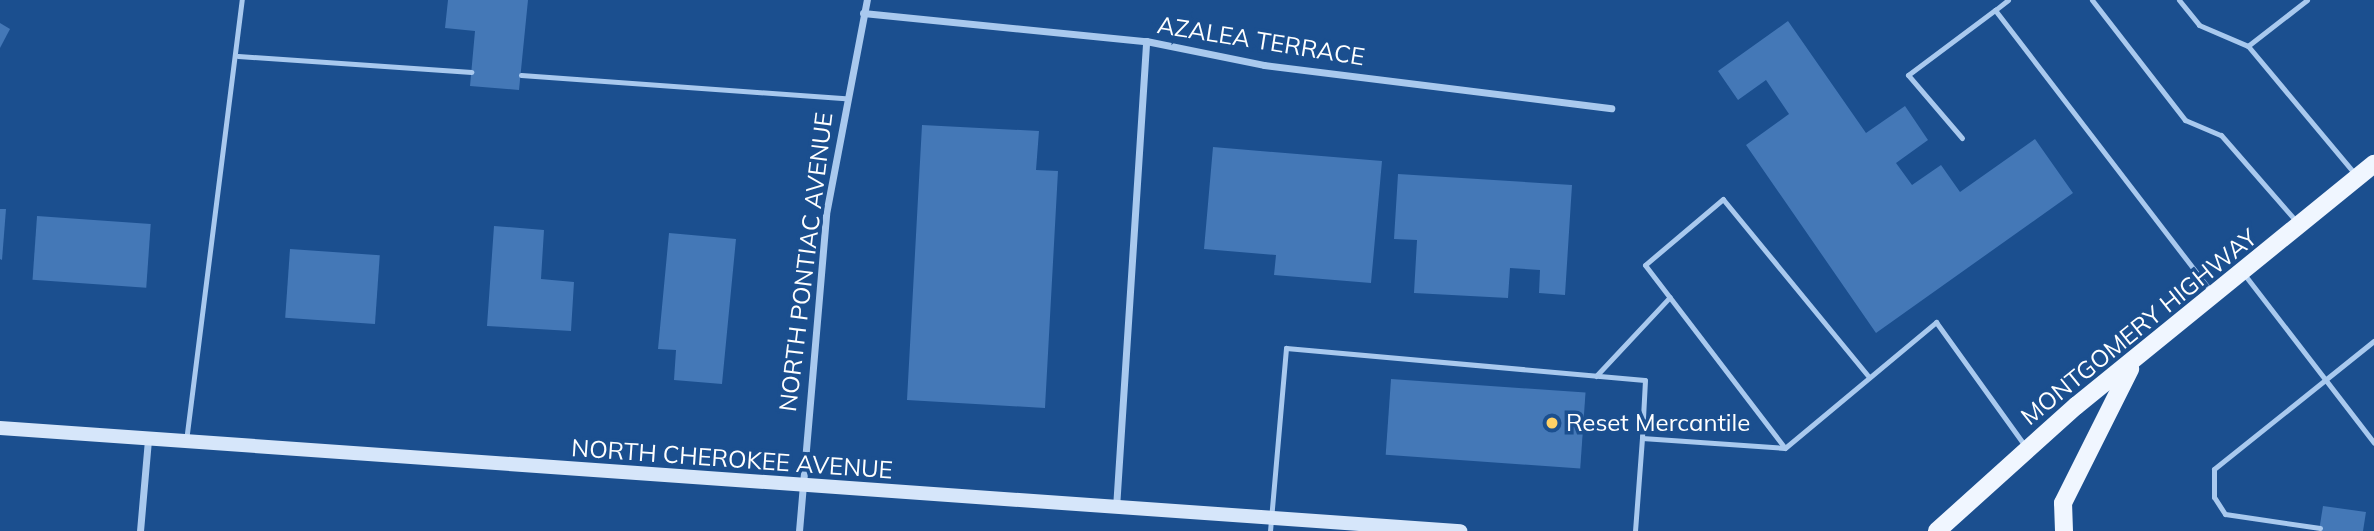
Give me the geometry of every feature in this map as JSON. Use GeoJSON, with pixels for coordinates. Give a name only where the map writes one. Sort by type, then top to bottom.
{"type":"FeatureCollection","features":[{"type":"Feature","properties":{"kind":"main road","name":"MONTGOMERY HIGHWAY"},"geometry":{"type":"LineString","coordinates":[[1937,531],[2027,449],[2301,228],[2374,164]]}},
{"type":"Feature","properties":{"kind":"main road"},"geometry":{"type":"LineString","coordinates":[[2064,531],[2063,503],[2135,360]]}},
{"type":"Feature","properties":{"kind":"street","name":"NORTH PONTIAC AVENUE"},"geometry":{"type":"LineString","coordinates":[[799,531],[826,214],[845,99],[867,0]]}},
{"type":"Feature","properties":{"kind":"street","name":"AZALEA TERRACE"},"geometry":{"type":"LineString","coordinates":[[863,12],[1146,41],[1264,65],[1611,108]]}},
{"type":"Feature","properties":{"kind":"street"},"geometry":{"type":"LineString","coordinates":[[1116,508],[1146,41]]}},
{"type":"Feature","properties":{"kind":"street","name":"NORTH CHEROKEE AVENUE"},"geometry":{"type":"LineString","coordinates":[[0,428],[186,444],[1116,508],[1271,525],[1460,531]]}},
{"type":"Feature","properties":{"kind":"street"},"geometry":{"type":"LineString","coordinates":[[140,531],[148,440]]}},
{"type":"Feature","properties":{"kind":"lane"},"geometry":{"type":"LineString","coordinates":[[186,444],[238,56],[242,0]]}},
{"type":"Feature","properties":{"kind":"lane"},"geometry":{"type":"LineString","coordinates":[[1962,138],[1908,75],[2008,0]]}},
{"type":"Feature","properties":{"kind":"lane"},"geometry":{"type":"LineString","coordinates":[[2092,0],[2185,120],[2221,135],[2301,228]]}},
{"type":"Feature","properties":{"kind":"lane"},"geometry":{"type":"LineString","coordinates":[[2179,0],[2199,25],[2248,46],[2358,177]]}},
{"type":"Feature","properties":{"kind":"lane"},"geometry":{"type":"LineString","coordinates":[[2248,46],[2307,0]]}},
{"type":"Feature","properties":{"kind":"lane"},"geometry":{"type":"LineString","coordinates":[[1995,10],[2216,296]]}},
{"type":"Feature","properties":{"kind":"lane"},"geometry":{"type":"LineString","coordinates":[[238,56],[471,72]]}},
{"type":"Feature","properties":{"kind":"lane"},"geometry":{"type":"LineString","coordinates":[[521,75],[845,99]]}},
{"type":"Feature","properties":{"kind":"lane"},"geometry":{"type":"LineString","coordinates":[[1785,448],[1644,264],[1723,199],[1869,377]]}},
{"type":"Feature","properties":{"kind":"lane"},"geometry":{"type":"LineString","coordinates":[[2244,273],[2374,443]]}},
{"type":"Feature","properties":{"kind":"lane"},"geometry":{"type":"LineString","coordinates":[[1596,376],[1670,297]]}},
{"type":"Feature","properties":{"kind":"lane"},"geometry":{"type":"LineString","coordinates":[[1642,438],[1785,448],[1936,322],[2027,449]]}},
{"type":"Feature","properties":{"kind":"lane"},"geometry":{"type":"LineString","coordinates":[[2320,528],[2244,522],[2218,508],[2214,469],[2374,341]]}},
{"type":"Feature","properties":{"kind":"lane"},"geometry":{"type":"LineString","coordinates":[[1271,525],[1286,348],[1645,380],[1635,531]]}},
{"type":"Feature","properties":{"kind":"building"},"geometry":{"type":"Polygon","coordinates":[[[448,0],[528,0],[519,90],[470,86],[475,31],[445,28],[448,0]]]}},
{"type":"Feature","properties":{"kind":"building"},"geometry":{"type":"Polygon","coordinates":[[[1788,21],[1866,133],[1905,106],[1928,140],[1896,163],[1912,185],[1941,165],[1960,192],[2035,139],[2073,193],[1876,333],[1746,145],[1789,114],[1766,80],[1738,100],[1718,71],[1788,21]]]}},
{"type":"Feature","properties":{"kind":"building"},"geometry":{"type":"Polygon","coordinates":[[[0,23],[10,29],[0,48],[0,23]]]}},
{"type":"Feature","properties":{"kind":"building"},"geometry":{"type":"Polygon","coordinates":[[[922,125],[1039,131],[1036,170],[1058,171],[1045,408],[907,400],[922,125]]]}},
{"type":"Feature","properties":{"kind":"building"},"geometry":{"type":"Polygon","coordinates":[[[1213,147],[1382,161],[1371,283],[1274,275],[1276,255],[1204,249],[1213,147]]]}},
{"type":"Feature","properties":{"kind":"building"},"geometry":{"type":"Polygon","coordinates":[[[1398,174],[1572,185],[1565,295],[1539,293],[1540,270],[1510,268],[1508,298],[1414,293],[1417,240],[1394,239],[1398,174]]]}},
{"type":"Feature","properties":{"kind":"building"},"geometry":{"type":"Polygon","coordinates":[[[0,209],[6,209],[2,260],[0,259],[0,209]]]}},
{"type":"Feature","properties":{"kind":"building"},"geometry":{"type":"Polygon","coordinates":[[[37,216],[151,224],[146,288],[33,280],[37,216]]]}},
{"type":"Feature","properties":{"kind":"building"},"geometry":{"type":"Polygon","coordinates":[[[494,226],[544,230],[541,279],[574,282],[571,331],[487,326],[494,226]]]}},
{"type":"Feature","properties":{"kind":"building"},"geometry":{"type":"Polygon","coordinates":[[[669,233],[736,239],[722,384],[674,380],[676,350],[658,349],[669,233]]]}},
{"type":"Feature","properties":{"kind":"building"},"geometry":{"type":"Polygon","coordinates":[[[290,249],[380,255],[375,324],[285,318],[290,249]]]}},
{"type":"Feature","properties":{"kind":"building"},"geometry":{"type":"Polygon","coordinates":[[[1391,379],[1586,393],[1580,468],[1386,455],[1391,379]]]}},
{"type":"Feature","properties":{"kind":"building"},"geometry":{"type":"Polygon","coordinates":[[[2323,506],[2366,512],[2363,531],[2319,531],[2323,506]]]}},
{"type":"Feature","properties":{"kind":"place","name":"Reset Mercantile"},"geometry":{"type":"Point","coordinates":[1552,423]}}]}
